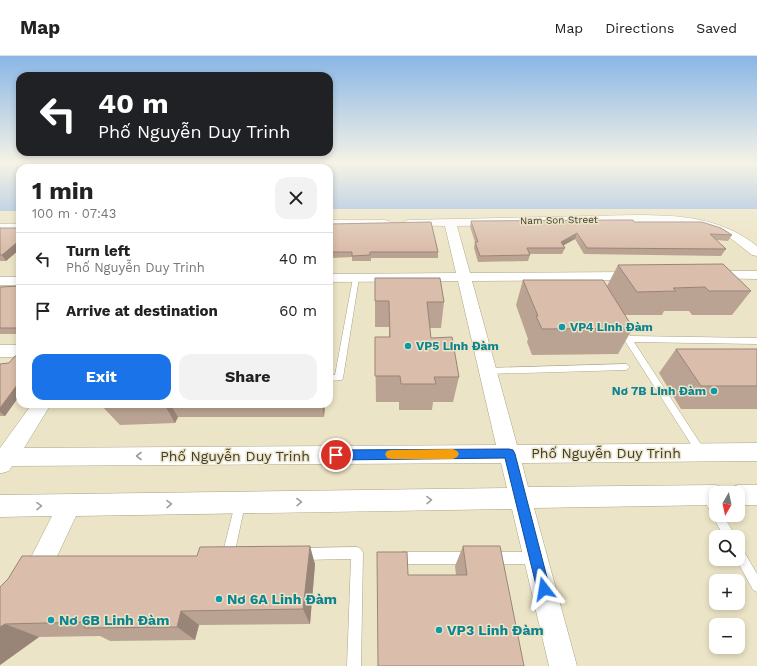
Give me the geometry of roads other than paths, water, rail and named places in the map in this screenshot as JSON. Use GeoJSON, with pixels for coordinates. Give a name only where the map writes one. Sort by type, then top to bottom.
{"type":"FeatureCollection","features":[{"type":"Feature","properties":{"kind":"street","name":"Nam Son Street"},"geometry":{"type":"LineString","coordinates":[[333,224],[628,219],[677,221],[717,227],[742,240],[757,252]]}},
{"type":"Feature","properties":{"kind":"street"},"geometry":{"type":"LineString","coordinates":[[450,222],[563,666]]}},
{"type":"Feature","properties":{"kind":"street"},"geometry":{"type":"LineString","coordinates":[[0,228],[16,228]]}},
{"type":"Feature","properties":{"kind":"street"},"geometry":{"type":"LineString","coordinates":[[702,275],[757,275]]}},
{"type":"Feature","properties":{"kind":"street"},"geometry":{"type":"LineString","coordinates":[[333,278],[464,277],[593,279],[646,276]]}},
{"type":"Feature","properties":{"kind":"street"},"geometry":{"type":"LineString","coordinates":[[0,281],[16,281]]}},
{"type":"Feature","properties":{"kind":"street"},"geometry":{"type":"LineString","coordinates":[[0,351],[16,351]]}},
{"type":"Feature","properties":{"kind":"street"},"geometry":{"type":"LineString","coordinates":[[2,461],[39,408]]}},
{"type":"Feature","properties":{"kind":"street","name":"Phố Nguyễn Duy Trinh"},"geometry":{"type":"LineString","coordinates":[[2,461],[757,452]]}},
{"type":"Feature","properties":{"kind":"street"},"geometry":{"type":"LineString","coordinates":[[745,495],[757,494]]}},
{"type":"Feature","properties":{"kind":"street"},"geometry":{"type":"LineString","coordinates":[[0,506],[521,498],[709,505]]}},
{"type":"Feature","properties":{"kind":"street"},"geometry":{"type":"LineString","coordinates":[[19,595],[53,557],[69,505]]}},
{"type":"Feature","properties":{"kind":"lane"},"geometry":{"type":"LineString","coordinates":[[333,378],[338,378],[356,278]]}},
{"type":"Feature","properties":{"kind":"lane"},"geometry":{"type":"LineString","coordinates":[[620,326],[701,452]]}},
{"type":"Feature","properties":{"kind":"lane"},"geometry":{"type":"LineString","coordinates":[[628,339],[685,344],[757,341]]}},
{"type":"Feature","properties":{"kind":"lane"},"geometry":{"type":"LineString","coordinates":[[488,371],[626,367]]}},
{"type":"Feature","properties":{"kind":"lane"},"geometry":{"type":"LineString","coordinates":[[240,503],[224,556],[243,556]]}},
{"type":"Feature","properties":{"kind":"lane"},"geometry":{"type":"LineString","coordinates":[[288,555],[357,553],[354,666]]}},
{"type":"Feature","properties":{"kind":"lane"},"geometry":{"type":"LineString","coordinates":[[403,558],[536,558]]}},
{"type":"Feature","properties":{"kind":"lane"},"geometry":{"type":"LineString","coordinates":[[745,565],[757,586]]}},
{"type":"Feature","properties":{"kind":"water"},"geometry":{"type":"Polygon","coordinates":[[[0,191],[16,191],[16,211],[0,211],[0,191]]]}},
{"type":"Feature","properties":{"kind":"water"},"geometry":{"type":"Polygon","coordinates":[[[333,191],[757,191],[757,209],[333,209],[333,191]]]}},
{"type":"Feature","properties":{"kind":"place","name":"VP4 Linh Đàm"},"geometry":{"type":"Point","coordinates":[562,327]}},
{"type":"Feature","properties":{"kind":"place","name":"VP5 Linh Đàm"},"geometry":{"type":"Point","coordinates":[408,346]}},
{"type":"Feature","properties":{"kind":"place","name":"Nơ 7B Linh Đàm"},"geometry":{"type":"Point","coordinates":[714,391]}},
{"type":"Feature","properties":{"kind":"place","name":"Nơ 6A Linh Đàm"},"geometry":{"type":"Point","coordinates":[219,599]}},
{"type":"Feature","properties":{"kind":"place","name":"Nơ 6B Linh Đàm"},"geometry":{"type":"Point","coordinates":[51,620]}},
{"type":"Feature","properties":{"kind":"place","name":"VP3 Linh Đàm"},"geometry":{"type":"Point","coordinates":[439,630]}}]}
